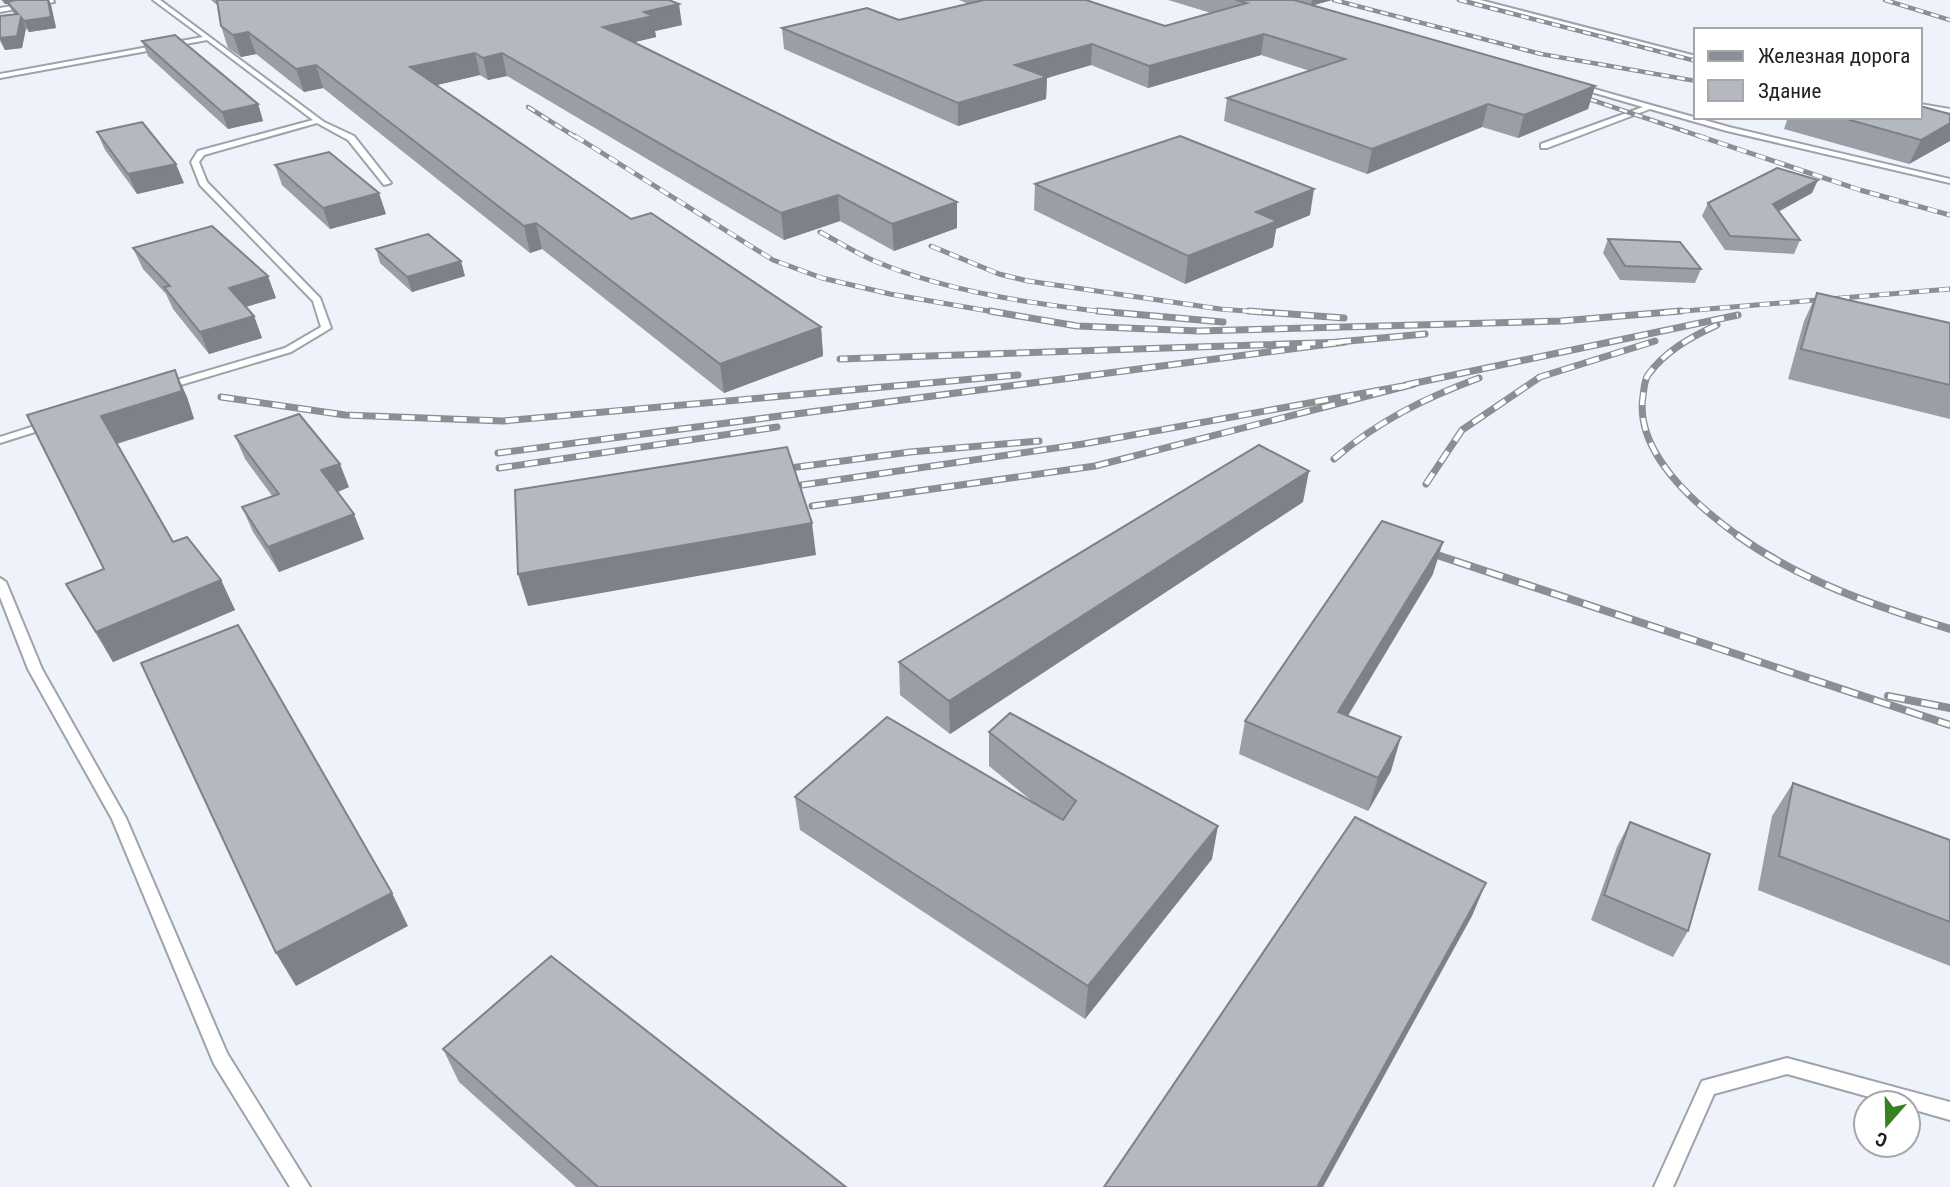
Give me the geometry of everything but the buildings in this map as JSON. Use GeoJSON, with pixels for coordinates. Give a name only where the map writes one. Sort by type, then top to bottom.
{"type":"FeatureCollection","features":[{"type":"Feature","properties":{"kind":"lane"},"geometry":{"type":"LineString","coordinates":[[0,10],[51,2],[50,0]]}},
{"type":"Feature","properties":{"kind":"lane"},"geometry":{"type":"LineString","coordinates":[[156,0],[319,120],[351,138],[387,183]]}},
{"type":"Feature","properties":{"kind":"lane"},"geometry":{"type":"LineString","coordinates":[[1474,0],[1694,57]]}},
{"type":"Feature","properties":{"kind":"lane"},"geometry":{"type":"LineString","coordinates":[[0,76],[208,38]]}},
{"type":"Feature","properties":{"kind":"lane"},"geometry":{"type":"LineString","coordinates":[[1570,84],[1694,119]]}},
{"type":"Feature","properties":{"kind":"lane"},"geometry":{"type":"LineString","coordinates":[[1922,106],[1950,111]]}},
{"type":"Feature","properties":{"kind":"lane"},"geometry":{"type":"LineString","coordinates":[[1544,146],[1650,107]]}},
{"type":"Feature","properties":{"kind":"lane"},"geometry":{"type":"LineString","coordinates":[[1695,119],[1788,144],[1950,181]]}},
{"type":"Feature","properties":{"kind":"lane"},"geometry":{"type":"LineString","coordinates":[[151,392],[288,350],[326,327],[317,300],[202,183],[195,162],[201,153],[319,120]]}},
{"type":"Feature","properties":{"kind":"lane"},"geometry":{"type":"LineString","coordinates":[[0,440],[65,420]]}},
{"type":"Feature","properties":{"kind":"lane"},"geometry":{"type":"LineString","coordinates":[[0,582],[35,669],[120,818],[220,1059],[301,1187]]}},
{"type":"Feature","properties":{"kind":"lane"},"geometry":{"type":"LineString","coordinates":[[1663,1187],[1708,1087],[1774,1069],[1787,1066],[1950,1111]]}},
{"type":"Feature","properties":{"kind":"railway"},"geometry":{"type":"LineString","coordinates":[[1334,0],[1541,54],[1694,81]]}},
{"type":"Feature","properties":{"kind":"railway"},"geometry":{"type":"LineString","coordinates":[[1459,0],[1694,60]]}},
{"type":"Feature","properties":{"kind":"railway"},"geometry":{"type":"LineString","coordinates":[[1885,0],[1950,20]]}},
{"type":"Feature","properties":{"kind":"railway"},"geometry":{"type":"LineString","coordinates":[[1574,94],[1705,138]]}},
{"type":"Feature","properties":{"kind":"railway"},"geometry":{"type":"LineString","coordinates":[[528,107],[577,138]]}},
{"type":"Feature","properties":{"kind":"railway"},"geometry":{"type":"LineString","coordinates":[[575,136],[773,260],[822,278],[890,294],[1000,313]]}},
{"type":"Feature","properties":{"kind":"railway"},"geometry":{"type":"LineString","coordinates":[[1699,136],[1860,190],[1950,215]]}},
{"type":"Feature","properties":{"kind":"railway"},"geometry":{"type":"LineString","coordinates":[[820,232],[870,259],[934,282],[1024,301],[1101,311]]}},
{"type":"Feature","properties":{"kind":"railway"},"geometry":{"type":"LineString","coordinates":[[931,246],[999,274],[1028,281],[1220,309],[1273,313]]}},
{"type":"Feature","properties":{"kind":"railway"},"geometry":{"type":"LineString","coordinates":[[1660,313],[1950,289]]}},
{"type":"Feature","properties":{"kind":"railway"},"geometry":{"type":"LineString","coordinates":[[990,311],[1077,326],[1199,331],[1561,321],[1681,311]]}},
{"type":"Feature","properties":{"kind":"railway"},"geometry":{"type":"LineString","coordinates":[[1101,311],[1223,322]]}},
{"type":"Feature","properties":{"kind":"railway"},"geometry":{"type":"LineString","coordinates":[[1101,311],[1114,313]]}},
{"type":"Feature","properties":{"kind":"railway"},"geometry":{"type":"LineString","coordinates":[[1249,311],[1344,318]]}},
{"type":"Feature","properties":{"kind":"railway"},"geometry":{"type":"LineString","coordinates":[[1406,385],[1738,315]]}},
{"type":"Feature","properties":{"kind":"railway"},"geometry":{"type":"LineString","coordinates":[[1717,325],[1679,346],[1655,366],[1645,383],[1643,417],[1648,438],[1672,477],[1706,510],[1740,537]]}},
{"type":"Feature","properties":{"kind":"railway"},"geometry":{"type":"LineString","coordinates":[[1338,342],[1425,334]]}},
{"type":"Feature","properties":{"kind":"railway"},"geometry":{"type":"LineString","coordinates":[[1426,484],[1462,430],[1540,377],[1655,341]]}},
{"type":"Feature","properties":{"kind":"railway"},"geometry":{"type":"LineString","coordinates":[[498,453],[1345,342],[840,359]]}},
{"type":"Feature","properties":{"kind":"railway"},"geometry":{"type":"LineString","coordinates":[[221,397],[345,415],[503,421],[1018,375]]}},
{"type":"Feature","properties":{"kind":"railway"},"geometry":{"type":"LineString","coordinates":[[1334,459],[1385,422],[1479,378]]}},
{"type":"Feature","properties":{"kind":"railway"},"geometry":{"type":"LineString","coordinates":[[802,485],[1083,444],[1414,384],[1095,466],[812,506]]}},
{"type":"Feature","properties":{"kind":"railway"},"geometry":{"type":"LineString","coordinates":[[499,468],[777,427]]}},
{"type":"Feature","properties":{"kind":"railway"},"geometry":{"type":"LineString","coordinates":[[775,470],[910,452],[1039,441]]}},
{"type":"Feature","properties":{"kind":"railway"},"geometry":{"type":"LineString","coordinates":[[1740,537],[1787,566],[1839,591],[1950,629]]}},
{"type":"Feature","properties":{"kind":"railway"},"geometry":{"type":"LineString","coordinates":[[1422,550],[1950,725]]}},
{"type":"Feature","properties":{"kind":"railway"},"geometry":{"type":"LineString","coordinates":[[1888,696],[1950,708]]}}]}
